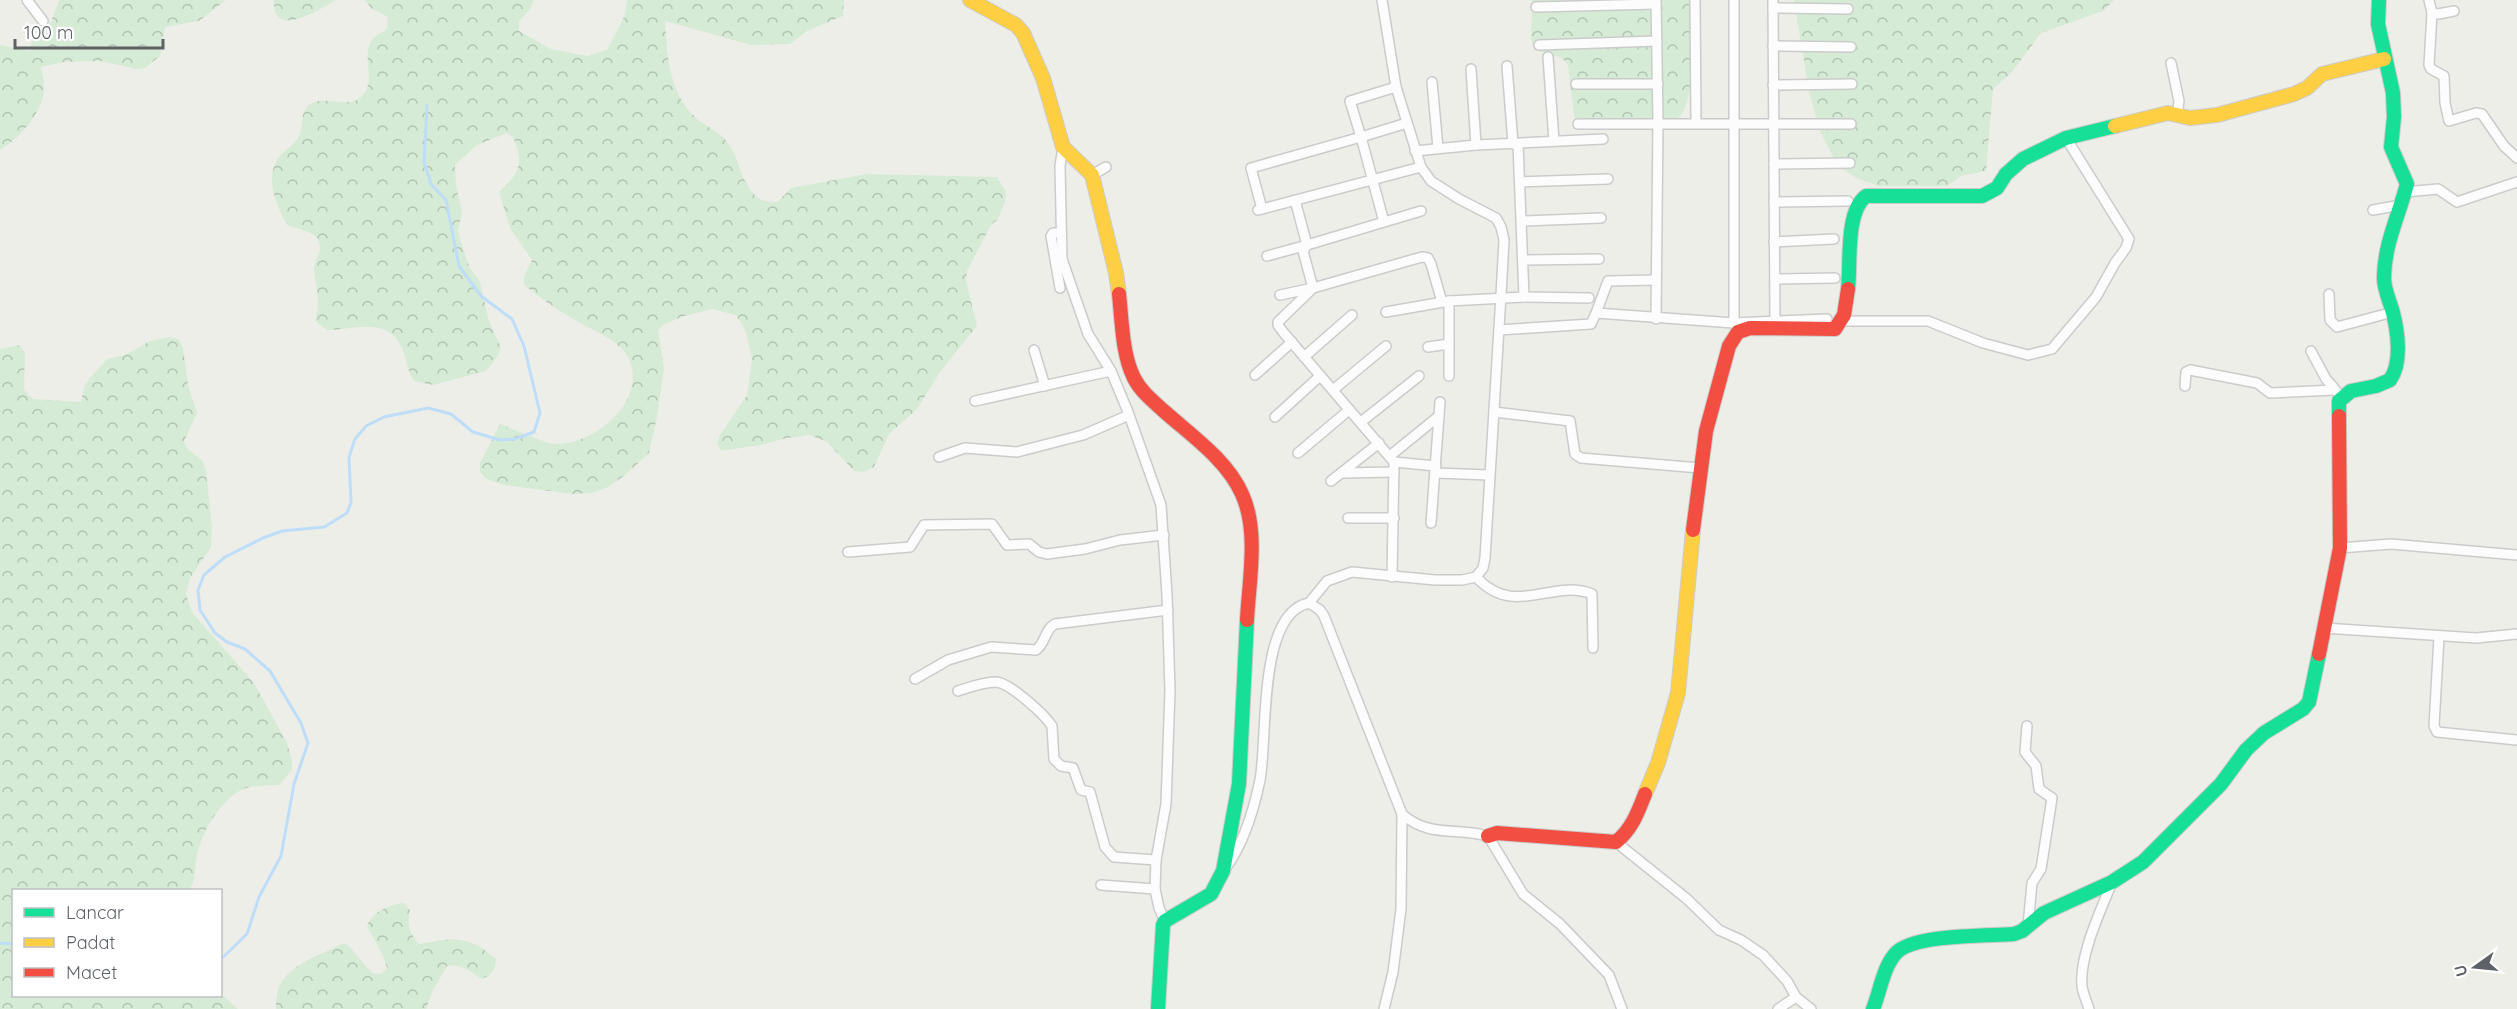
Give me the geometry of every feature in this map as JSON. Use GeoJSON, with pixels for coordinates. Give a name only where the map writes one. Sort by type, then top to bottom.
{"type":"FeatureCollection","features":[{"type":"Feature","properties":{"kind":"street"},"geometry":{"type":"LineString","coordinates":[[27,0],[43,21]]}},
{"type":"Feature","properties":{"kind":"street"},"geometry":{"type":"LineString","coordinates":[[970,0],[1016,25],[1023,33],[1043,78],[1063,147],[1060,166],[1060,233],[1053,233],[1051,236],[1088,334],[1111,371],[1129,415],[1161,505],[1168,610],[1170,690],[1166,793],[1156,860],[1155,889],[1159,908],[1165,921],[1162,931],[1158,1009]]}},
{"type":"Feature","properties":{"kind":"street"},"geometry":{"type":"LineString","coordinates":[[1165,921],[1211,894],[1223,871],[1233,859],[1247,824],[1260,779],[1270,661],[1278,634],[1288,614],[1309,603],[1327,581],[1352,572],[1392,577],[1462,580],[1476,577],[1483,568],[1504,240],[1496,218],[1442,189],[1431,181],[1421,166],[1396,87],[1387,17],[1382,0]]}},
{"type":"Feature","properties":{"kind":"street"},"geometry":{"type":"LineString","coordinates":[[1695,0],[1696,123]]}},
{"type":"Feature","properties":{"kind":"street"},"geometry":{"type":"LineString","coordinates":[[1734,0],[1734,323]]}},
{"type":"Feature","properties":{"kind":"street"},"geometry":{"type":"LineString","coordinates":[[2185,386],[2186,372],[2190,370],[2259,384],[2270,393],[2338,393],[2384,384],[2393,376],[2396,347],[2393,312],[2384,281],[2385,253],[2403,198],[2406,178],[2391,147],[2394,117],[2393,93],[2378,24],[2379,0]]}},
{"type":"Feature","properties":{"kind":"street"},"geometry":{"type":"LineString","coordinates":[[2429,0],[2432,13],[2429,65],[2431,69],[2444,76],[2445,103],[2449,121],[2476,113],[2482,114],[2504,146],[2517,158]]}},
{"type":"Feature","properties":{"kind":"street"},"geometry":{"type":"LineString","coordinates":[[1539,4],[1656,2],[1658,84],[1656,319]]}},
{"type":"Feature","properties":{"kind":"street"},"geometry":{"type":"LineString","coordinates":[[1775,324],[1773,4],[1848,9]]}},
{"type":"Feature","properties":{"kind":"street"},"geometry":{"type":"LineString","coordinates":[[2432,13],[2454,11]]}},
{"type":"Feature","properties":{"kind":"street"},"geometry":{"type":"LineString","coordinates":[[1539,45],[1657,41]]}},
{"type":"Feature","properties":{"kind":"street"},"geometry":{"type":"LineString","coordinates":[[1773,46],[1851,47]]}},
{"type":"Feature","properties":{"kind":"street"},"geometry":{"type":"LineString","coordinates":[[1548,57],[1554,141]]}},
{"type":"Feature","properties":{"kind":"street"},"geometry":{"type":"LineString","coordinates":[[1596,313],[1834,330],[1842,321],[1847,295],[1853,215],[1855,207],[1863,196],[1869,194],[1982,196],[1997,188],[2006,174],[2022,159],[2066,138],[2168,113],[2204,118],[2294,94],[2307,88],[2322,74],[2384,58]]}},
{"type":"Feature","properties":{"kind":"street"},"geometry":{"type":"LineString","coordinates":[[2171,63],[2179,101],[2177,116]]}},
{"type":"Feature","properties":{"kind":"street"},"geometry":{"type":"LineString","coordinates":[[1507,66],[1520,182],[1524,297]]}},
{"type":"Feature","properties":{"kind":"street"},"geometry":{"type":"LineString","coordinates":[[1471,69],[1476,145]]}},
{"type":"Feature","properties":{"kind":"street"},"geometry":{"type":"LineString","coordinates":[[1431,82],[1438,148]]}},
{"type":"Feature","properties":{"kind":"street"},"geometry":{"type":"LineString","coordinates":[[1575,84],[1658,84]]}},
{"type":"Feature","properties":{"kind":"street"},"geometry":{"type":"LineString","coordinates":[[1773,85],[1852,84]]}},
{"type":"Feature","properties":{"kind":"street"},"geometry":{"type":"LineString","coordinates":[[1384,222],[1350,101],[1396,87]]}},
{"type":"Feature","properties":{"kind":"street"},"geometry":{"type":"LineString","coordinates":[[1407,123],[1251,168],[1260,210],[1421,166]]}},
{"type":"Feature","properties":{"kind":"street"},"geometry":{"type":"LineString","coordinates":[[1578,123],[1851,124]]}},
{"type":"Feature","properties":{"kind":"street"},"geometry":{"type":"LineString","coordinates":[[1842,321],[1928,321],[1983,343],[2028,355],[2052,349],[2096,297],[2115,263],[2129,244],[2129,239],[2066,138]]}},
{"type":"Feature","properties":{"kind":"street"},"geometry":{"type":"LineString","coordinates":[[1415,151],[1476,145],[1603,139]]}},
{"type":"Feature","properties":{"kind":"street"},"geometry":{"type":"LineString","coordinates":[[1063,147],[1092,175],[1116,273],[1128,363],[1135,380],[1165,414],[1216,457],[1238,486],[1248,512],[1251,532],[1250,576],[1239,784],[1223,871]]}},
{"type":"Feature","properties":{"kind":"street"},"geometry":{"type":"LineString","coordinates":[[1774,164],[1850,163]]}},
{"type":"Feature","properties":{"kind":"street"},"geometry":{"type":"LineString","coordinates":[[1092,175],[1106,167]]}},
{"type":"Feature","properties":{"kind":"street"},"geometry":{"type":"LineString","coordinates":[[1520,182],[1608,179]]}},
{"type":"Feature","properties":{"kind":"street"},"geometry":{"type":"LineString","coordinates":[[2373,210],[2403,198],[2438,189],[2457,202],[2517,182]]}},
{"type":"Feature","properties":{"kind":"street"},"geometry":{"type":"LineString","coordinates":[[1295,200],[1307,245],[1303,251],[1313,288]]}},
{"type":"Feature","properties":{"kind":"street"},"geometry":{"type":"LineString","coordinates":[[1774,202],[1848,201]]}},
{"type":"Feature","properties":{"kind":"street"},"geometry":{"type":"LineString","coordinates":[[1266,256],[1421,211]]}},
{"type":"Feature","properties":{"kind":"street"},"geometry":{"type":"LineString","coordinates":[[1522,221],[1602,218]]}},
{"type":"Feature","properties":{"kind":"street"},"geometry":{"type":"LineString","coordinates":[[1774,242],[1834,239]]}},
{"type":"Feature","properties":{"kind":"street"},"geometry":{"type":"LineString","coordinates":[[1280,296],[1422,257],[1428,258],[1445,302],[1449,376]]}},
{"type":"Feature","properties":{"kind":"street"},"geometry":{"type":"LineString","coordinates":[[1058,259],[1060,288]]}},
{"type":"Feature","properties":{"kind":"street"},"geometry":{"type":"LineString","coordinates":[[1524,260],[1599,259]]}},
{"type":"Feature","properties":{"kind":"street"},"geometry":{"type":"LineString","coordinates":[[1775,279],[1835,278]]}},
{"type":"Feature","properties":{"kind":"street"},"geometry":{"type":"LineString","coordinates":[[1499,330],[1591,324],[1608,281],[1656,280]]}},
{"type":"Feature","properties":{"kind":"street"},"geometry":{"type":"LineString","coordinates":[[1313,288],[1278,322],[1278,325],[1393,463],[1392,577]]}},
{"type":"Feature","properties":{"kind":"street"},"geometry":{"type":"LineString","coordinates":[[2330,294],[2330,320],[2337,327],[2393,312]]}},
{"type":"Feature","properties":{"kind":"street"},"geometry":{"type":"LineString","coordinates":[[1386,312],[1445,302],[1524,297],[1589,298]]}},
{"type":"Feature","properties":{"kind":"street"},"geometry":{"type":"LineString","coordinates":[[1304,357],[1352,315]]}},
{"type":"Feature","properties":{"kind":"street"},"geometry":{"type":"LineString","coordinates":[[1616,842],[1635,822],[1658,763],[1678,693],[1700,468],[1706,431],[1729,346],[1734,336],[1743,329],[1827,319]]}},
{"type":"Feature","properties":{"kind":"street"},"geometry":{"type":"LineString","coordinates":[[1255,375],[1292,342]]}},
{"type":"Feature","properties":{"kind":"street"},"geometry":{"type":"LineString","coordinates":[[1428,347],[1449,344]]}},
{"type":"Feature","properties":{"kind":"street"},"geometry":{"type":"LineString","coordinates":[[1333,390],[1386,346]]}},
{"type":"Feature","properties":{"kind":"street"},"geometry":{"type":"LineString","coordinates":[[1034,350],[1045,386]]}},
{"type":"Feature","properties":{"kind":"street"},"geometry":{"type":"LineString","coordinates":[[1873,1009],[1895,954],[1906,945],[1926,940],[2014,934],[2044,913],[2112,882],[2144,862],[2221,784],[2246,750],[2264,733],[2307,706],[2340,548],[2338,393],[2311,351]]}},
{"type":"Feature","properties":{"kind":"street"},"geometry":{"type":"LineString","coordinates":[[975,401],[1111,371]]}},
{"type":"Feature","properties":{"kind":"street"},"geometry":{"type":"LineString","coordinates":[[1275,417],[1320,376]]}},
{"type":"Feature","properties":{"kind":"street"},"geometry":{"type":"LineString","coordinates":[[1361,422],[1419,376]]}},
{"type":"Feature","properties":{"kind":"street"},"geometry":{"type":"LineString","coordinates":[[1431,523],[1440,402]]}},
{"type":"Feature","properties":{"kind":"street"},"geometry":{"type":"LineString","coordinates":[[1298,453],[1349,410]]}},
{"type":"Feature","properties":{"kind":"street"},"geometry":{"type":"LineString","coordinates":[[1494,412],[1570,421],[1575,454],[1581,458],[1700,468]]}},
{"type":"Feature","properties":{"kind":"street"},"geometry":{"type":"LineString","coordinates":[[939,457],[965,447],[1017,452],[1083,435],[1129,415]]}},
{"type":"Feature","properties":{"kind":"street"},"geometry":{"type":"LineString","coordinates":[[1393,463],[1439,416]]}},
{"type":"Feature","properties":{"kind":"street"},"geometry":{"type":"LineString","coordinates":[[1331,482],[1378,443]]}},
{"type":"Feature","properties":{"kind":"street"},"geometry":{"type":"LineString","coordinates":[[1343,473],[1393,463],[1489,475]]}},
{"type":"Feature","properties":{"kind":"street"},"geometry":{"type":"LineString","coordinates":[[1348,518],[1394,518]]}},
{"type":"Feature","properties":{"kind":"street"},"geometry":{"type":"LineString","coordinates":[[848,552],[910,547],[920,529],[926,525],[992,524],[1007,546],[1029,543],[1039,552],[1047,554],[1085,549],[1120,540],[1164,535]]}},
{"type":"Feature","properties":{"kind":"street"},"geometry":{"type":"LineString","coordinates":[[2340,548],[2391,544],[2517,555]]}},
{"type":"Feature","properties":{"kind":"street"},"geometry":{"type":"LineString","coordinates":[[1476,577],[1485,587],[1506,596],[1575,591],[1592,594],[1593,648]]}},
{"type":"Feature","properties":{"kind":"street"},"geometry":{"type":"LineString","coordinates":[[1309,603],[1320,610],[1324,616],[1402,814],[1401,909],[1393,972],[1384,1009]]}},
{"type":"Feature","properties":{"kind":"street"},"geometry":{"type":"LineString","coordinates":[[915,679],[948,660],[991,647],[1036,650],[1042,644],[1049,627],[1055,624],[1168,610]]}},
{"type":"Feature","properties":{"kind":"street"},"geometry":{"type":"LineString","coordinates":[[2324,628],[2439,637],[2482,638],[2517,634]]}},
{"type":"Feature","properties":{"kind":"street"},"geometry":{"type":"LineString","coordinates":[[2439,637],[2434,726],[2437,732],[2517,740]]}},
{"type":"Feature","properties":{"kind":"street"},"geometry":{"type":"LineString","coordinates":[[958,691],[988,682],[999,682],[1008,686],[1033,707],[1052,726],[1054,756],[1058,764],[1073,768],[1082,790],[1090,792],[1095,816],[1109,853],[1114,857],[1156,860]]}},
{"type":"Feature","properties":{"kind":"street"},"geometry":{"type":"LineString","coordinates":[[2026,726],[2025,752],[2037,767],[2039,789],[2052,798],[2041,869],[2032,883],[2028,926]]}},
{"type":"Feature","properties":{"kind":"street"},"geometry":{"type":"LineString","coordinates":[[1402,814],[1413,824],[1425,829],[1488,836],[1497,833],[1616,842],[1687,899],[1719,930],[1741,940],[1762,956],[1786,981],[1796,997],[1811,1009]]}},
{"type":"Feature","properties":{"kind":"street"},"geometry":{"type":"LineString","coordinates":[[1488,836],[1523,894],[1560,924],[1609,975],[1622,1009]]}},
{"type":"Feature","properties":{"kind":"street"},"geometry":{"type":"LineString","coordinates":[[2089,1009],[2082,987],[2082,974],[2090,936],[2112,882]]}},
{"type":"Feature","properties":{"kind":"street"},"geometry":{"type":"LineString","coordinates":[[1101,885],[1155,889]]}},
{"type":"Feature","properties":{"kind":"street"},"geometry":{"type":"LineString","coordinates":[[1778,1009],[1796,997]]}},
{"type":"Feature","properties":{"kind":"green space"},"geometry":{"type":"Polygon","coordinates":[[[59,0],[226,0],[199,21],[165,27],[160,56],[145,68],[136,69],[101,61],[64,62],[41,67],[44,86],[36,114],[23,131],[0,150],[0,45],[31,51],[31,43],[51,22],[59,0]]]}},
{"type":"Feature","properties":{"kind":"green space"},"geometry":{"type":"Polygon","coordinates":[[[273,0],[336,0],[305,16],[288,20],[281,19],[276,14],[273,0]]]}},
{"type":"Feature","properties":{"kind":"green space"},"geometry":{"type":"Polygon","coordinates":[[[365,0],[534,0],[519,22],[519,31],[551,49],[587,56],[607,50],[625,15],[627,0],[844,0],[843,16],[807,31],[790,44],[751,45],[665,21],[669,60],[675,85],[686,107],[695,117],[728,143],[749,187],[764,201],[778,202],[791,188],[867,174],[997,177],[1006,192],[1005,202],[998,219],[991,225],[967,271],[966,280],[977,326],[940,372],[917,409],[889,434],[874,467],[864,472],[854,471],[827,442],[810,435],[721,451],[717,443],[720,435],[747,395],[752,359],[746,332],[741,322],[735,315],[713,309],[684,316],[665,324],[658,330],[664,368],[649,453],[624,476],[608,487],[592,493],[573,494],[504,485],[486,479],[480,472],[480,463],[500,424],[548,443],[557,444],[582,439],[605,425],[624,404],[632,385],[631,365],[627,355],[615,343],[560,311],[524,285],[524,276],[532,260],[510,228],[499,192],[516,173],[519,161],[513,137],[507,133],[477,145],[455,165],[456,185],[462,212],[458,230],[460,239],[469,266],[480,282],[489,321],[501,347],[498,356],[486,371],[433,385],[414,381],[401,346],[387,331],[368,327],[327,330],[315,321],[318,301],[314,266],[320,249],[319,242],[314,235],[287,225],[275,199],[272,173],[280,156],[298,139],[303,114],[308,106],[318,101],[350,102],[361,97],[366,91],[369,76],[369,47],[373,38],[387,29],[388,17],[371,8],[365,0]]]}},
{"type":"Feature","properties":{"kind":"green space"},"geometry":{"type":"Polygon","coordinates":[[[1532,0],[1689,0],[1691,77],[1686,106],[1680,116],[1666,128],[1575,122],[1568,65],[1562,58],[1535,50],[1531,38],[1532,0]]]}},
{"type":"Feature","properties":{"kind":"green space"},"geometry":{"type":"Polygon","coordinates":[[[1794,0],[2114,0],[2103,11],[2041,33],[2012,72],[1993,89],[1986,171],[1961,176],[1947,186],[1879,186],[1858,179],[1842,169],[1836,163],[1820,131],[1809,92],[1794,0]]]}},
{"type":"Feature","properties":{"kind":"green space"},"geometry":{"type":"Polygon","coordinates":[[[169,337],[178,339],[183,347],[188,385],[197,413],[184,441],[188,449],[203,461],[206,471],[212,528],[211,547],[190,578],[186,594],[192,612],[254,683],[287,743],[292,770],[279,785],[245,788],[233,795],[219,809],[199,846],[194,878],[190,889],[12,889],[12,997],[222,997],[222,995],[238,1009],[0,1009],[0,349],[20,345],[25,353],[24,390],[33,399],[81,402],[84,387],[107,359],[125,355],[150,341],[169,337]]]}},
{"type":"Feature","properties":{"kind":"green space"},"geometry":{"type":"Polygon","coordinates":[[[404,903],[410,910],[411,932],[419,944],[460,940],[477,945],[496,959],[492,972],[481,979],[469,970],[447,966],[432,992],[426,1009],[276,1009],[278,990],[288,974],[306,961],[344,943],[372,973],[381,974],[387,968],[367,926],[369,921],[382,910],[404,903]]]}},
{"type":"Feature","properties":{"kind":"waterway"},"geometry":{"type":"LineString","coordinates":[[222,958],[247,934],[259,897],[281,856],[294,784],[308,743],[301,723],[270,671],[245,649],[227,642],[215,633],[200,610],[198,590],[204,575],[225,557],[263,538],[282,531],[324,527],[347,513],[351,502],[349,457],[355,439],[366,426],[384,417],[428,408],[451,414],[473,432],[500,440],[515,439],[534,432],[540,413],[524,346],[512,319],[481,296],[459,266],[446,200],[431,184],[424,162],[427,105]]}},
{"type":"Feature","properties":{"kind":"waterway"},"geometry":{"type":"LineString","coordinates":[[0,943],[12,944]]}},
{"type":"Feature","properties":{"kind":"traffic: fast"},"geometry":{"type":"LineString","coordinates":[[2339,416],[2339,401],[2351,391],[2376,386],[2390,380],[2398,357],[2395,321],[2384,282],[2386,254],[2407,184],[2391,147],[2394,117],[2393,93],[2378,24],[2379,0]]}},
{"type":"Feature","properties":{"kind":"traffic: fast"},"geometry":{"type":"LineString","coordinates":[[1848,289],[1852,226],[1859,204],[1866,196],[1982,196],[1997,188],[2006,174],[2023,159],[2066,138],[2115,126]]}},
{"type":"Feature","properties":{"kind":"traffic: fast"},"geometry":{"type":"LineString","coordinates":[[1158,1009],[1163,925],[1165,921],[1211,894],[1223,871],[1239,784],[1247,620]]}},
{"type":"Feature","properties":{"kind":"traffic: fast"},"geometry":{"type":"LineString","coordinates":[[1873,1009],[1888,965],[1896,953],[1905,947],[1934,939],[2014,934],[2022,931],[2044,913],[2112,882],[2143,862],[2221,784],[2246,750],[2264,733],[2303,709],[2309,702],[2319,654]]}},
{"type":"Feature","properties":{"kind":"traffic: slow"},"geometry":{"type":"LineString","coordinates":[[970,0],[1016,25],[1023,33],[1043,78],[1063,147],[1092,175],[1119,294]]}},
{"type":"Feature","properties":{"kind":"traffic: slow"},"geometry":{"type":"LineString","coordinates":[[2115,126],[2168,113],[2190,118],[2217,115],[2294,94],[2307,88],[2322,74],[2384,59]]}},
{"type":"Feature","properties":{"kind":"traffic: slow"},"geometry":{"type":"LineString","coordinates":[[1645,794],[1658,763],[1678,693],[1693,530]]}},
{"type":"Feature","properties":{"kind":"traffic: jam"},"geometry":{"type":"LineString","coordinates":[[1693,530],[1706,431],[1729,346],[1738,332],[1750,328],[1835,329],[1844,315],[1848,289]]}},
{"type":"Feature","properties":{"kind":"traffic: jam"},"geometry":{"type":"LineString","coordinates":[[1119,294],[1125,348],[1130,369],[1137,383],[1152,401],[1218,459],[1242,494],[1247,508],[1252,540],[1247,620]]}},
{"type":"Feature","properties":{"kind":"traffic: jam"},"geometry":{"type":"LineString","coordinates":[[2319,654],[2340,548],[2339,416]]}},
{"type":"Feature","properties":{"kind":"traffic: jam"},"geometry":{"type":"LineString","coordinates":[[1488,836],[1497,833],[1616,842],[1630,826],[1645,794]]}}]}
